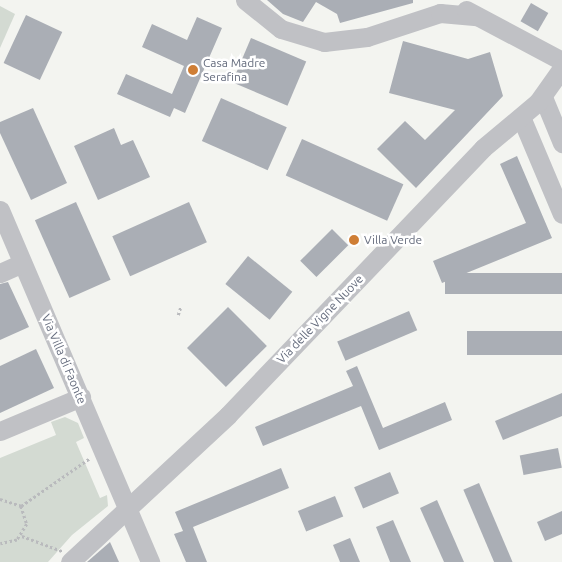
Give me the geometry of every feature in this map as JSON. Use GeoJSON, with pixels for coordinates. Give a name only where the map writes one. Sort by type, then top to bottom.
{"type":"FeatureCollection","features":[{"type":"Feature","properties":{"kind":"street"},"geometry":{"type":"LineString","coordinates":[[245,0],[281,28],[324,42],[367,37],[440,13],[477,16]]}},
{"type":"Feature","properties":{"kind":"street"},"geometry":{"type":"LineString","coordinates":[[447,0],[562,61]]}},
{"type":"Feature","properties":{"kind":"street","name":"Via delle Vigne Nuove"},"geometry":{"type":"LineString","coordinates":[[71,561],[228,415],[482,148],[543,97],[562,68]]}},
{"type":"Feature","properties":{"kind":"street"},"geometry":{"type":"LineString","coordinates":[[543,97],[562,143]]}},
{"type":"Feature","properties":{"kind":"street"},"geometry":{"type":"LineString","coordinates":[[521,117],[562,214]]}},
{"type":"Feature","properties":{"kind":"street","name":"Via Villa di Faonte"},"geometry":{"type":"LineString","coordinates":[[0,210],[150,562]]}},
{"type":"Feature","properties":{"kind":"street"},"geometry":{"type":"LineString","coordinates":[[0,273],[22,263]]}},
{"type":"Feature","properties":{"kind":"street"},"geometry":{"type":"LineString","coordinates":[[0,431],[81,397]]}},
{"type":"Feature","properties":{"kind":"path"},"geometry":{"type":"LineString","coordinates":[[178,315],[181,306]]}},
{"type":"Feature","properties":{"kind":"path"},"geometry":{"type":"LineString","coordinates":[[21,506],[93,455]]}},
{"type":"Feature","properties":{"kind":"path"},"geometry":{"type":"LineString","coordinates":[[0,498],[21,506]]}},
{"type":"Feature","properties":{"kind":"path"},"geometry":{"type":"LineString","coordinates":[[21,506],[27,524],[22,536]]}},
{"type":"Feature","properties":{"kind":"path"},"geometry":{"type":"LineString","coordinates":[[0,544],[22,536],[54,546],[71,561]]}},
{"type":"Feature","properties":{"kind":"shaded area"},"geometry":{"type":"Polygon","coordinates":[[[0,6],[15,14],[0,48],[0,6]]]}},
{"type":"Feature","properties":{"kind":"shaded area"},"geometry":{"type":"Polygon","coordinates":[[[65,417],[78,423],[84,438],[76,442],[100,498],[107,495],[108,506],[72,535],[48,562],[0,562],[0,458],[56,435],[51,422],[65,417]]]}},
{"type":"Feature","properties":{"kind":"building"},"geometry":{"type":"Polygon","coordinates":[[[267,0],[413,0],[413,3],[340,23],[337,14],[316,2],[303,22],[283,14],[267,0]]]}},
{"type":"Feature","properties":{"kind":"building"},"geometry":{"type":"Polygon","coordinates":[[[531,3],[548,13],[538,31],[520,21],[531,3]]]}},
{"type":"Feature","properties":{"kind":"building"},"geometry":{"type":"Polygon","coordinates":[[[26,15],[62,32],[40,80],[4,63],[26,15]]]}},
{"type":"Feature","properties":{"kind":"building","name":"Casa Madre Serafina"},"geometry":{"type":"Polygon","coordinates":[[[197,17],[222,28],[185,113],[174,108],[170,117],[117,94],[126,74],[172,94],[184,66],[142,47],[152,24],[187,40],[197,17]]]}},
{"type":"Feature","properties":{"kind":"building"},"geometry":{"type":"Polygon","coordinates":[[[251,38],[306,61],[287,106],[232,82],[251,38]]]}},
{"type":"Feature","properties":{"kind":"building"},"geometry":{"type":"Polygon","coordinates":[[[403,41],[468,59],[490,52],[503,96],[416,188],[377,149],[405,121],[425,140],[455,110],[389,93],[403,41]]]}},
{"type":"Feature","properties":{"kind":"building"},"geometry":{"type":"Polygon","coordinates":[[[221,98],[287,127],[268,170],[202,141],[221,98]]]}},
{"type":"Feature","properties":{"kind":"building"},"geometry":{"type":"Polygon","coordinates":[[[33,108],[67,183],[31,200],[0,133],[0,122],[33,108]]]}},
{"type":"Feature","properties":{"kind":"building"},"geometry":{"type":"Polygon","coordinates":[[[114,128],[121,145],[133,140],[150,177],[98,200],[74,146],[114,128]]]}},
{"type":"Feature","properties":{"kind":"building"},"geometry":{"type":"Polygon","coordinates":[[[302,139],[403,184],[387,221],[286,176],[302,139]]]}},
{"type":"Feature","properties":{"kind":"building"},"geometry":{"type":"Polygon","coordinates":[[[517,156],[552,238],[442,283],[433,261],[526,223],[500,164],[517,156]]]}},
{"type":"Feature","properties":{"kind":"building"},"geometry":{"type":"Polygon","coordinates":[[[76,202],[111,280],[69,298],[35,220],[76,202]]]}},
{"type":"Feature","properties":{"kind":"building"},"geometry":{"type":"Polygon","coordinates":[[[189,202],[207,242],[130,276],[112,236],[189,202]]]}},
{"type":"Feature","properties":{"kind":"building"},"geometry":{"type":"Polygon","coordinates":[[[332,229],[348,245],[316,277],[300,261],[332,229]]]}},
{"type":"Feature","properties":{"kind":"building"},"geometry":{"type":"Polygon","coordinates":[[[248,256],[292,292],[270,320],[225,284],[248,256]]]}},
{"type":"Feature","properties":{"kind":"building"},"geometry":{"type":"Polygon","coordinates":[[[445,273],[562,273],[562,294],[445,294],[445,273]]]}},
{"type":"Feature","properties":{"kind":"building"},"geometry":{"type":"Polygon","coordinates":[[[8,282],[29,327],[0,340],[0,284],[8,282]]]}},
{"type":"Feature","properties":{"kind":"building"},"geometry":{"type":"Polygon","coordinates":[[[228,307],[267,346],[226,387],[187,348],[228,307]]]}},
{"type":"Feature","properties":{"kind":"building"},"geometry":{"type":"Polygon","coordinates":[[[409,311],[417,330],[345,361],[337,341],[409,311]]]}},
{"type":"Feature","properties":{"kind":"building"},"geometry":{"type":"Polygon","coordinates":[[[467,331],[562,331],[562,355],[467,355],[467,331]]]}},
{"type":"Feature","properties":{"kind":"building"},"geometry":{"type":"Polygon","coordinates":[[[36,349],[54,388],[0,413],[0,366],[36,349]]]}},
{"type":"Feature","properties":{"kind":"building"},"geometry":{"type":"Polygon","coordinates":[[[357,366],[383,428],[445,402],[452,420],[379,450],[361,406],[263,446],[255,427],[353,386],[346,371],[357,366]]]}},
{"type":"Feature","properties":{"kind":"building"},"geometry":{"type":"Polygon","coordinates":[[[562,393],[562,416],[503,440],[495,421],[562,393]]]}},
{"type":"Feature","properties":{"kind":"building"},"geometry":{"type":"Polygon","coordinates":[[[558,448],[562,468],[524,475],[520,455],[558,448]]]}},
{"type":"Feature","properties":{"kind":"building"},"geometry":{"type":"Polygon","coordinates":[[[281,468],[289,488],[193,527],[207,562],[186,562],[174,534],[183,531],[175,512],[281,468]]]}},
{"type":"Feature","properties":{"kind":"building"},"geometry":{"type":"Polygon","coordinates":[[[390,472],[399,493],[363,508],[354,487],[390,472]]]}},
{"type":"Feature","properties":{"kind":"building"},"geometry":{"type":"Polygon","coordinates":[[[479,483],[513,562],[494,562],[463,490],[479,483]]]}},
{"type":"Feature","properties":{"kind":"building"},"geometry":{"type":"Polygon","coordinates":[[[335,496],[343,516],[306,531],[298,511],[335,496]]]}},
{"type":"Feature","properties":{"kind":"building"},"geometry":{"type":"Polygon","coordinates":[[[437,500],[464,562],[444,562],[420,508],[437,500]]]}},
{"type":"Feature","properties":{"kind":"building"},"geometry":{"type":"Polygon","coordinates":[[[562,511],[562,534],[545,541],[537,522],[562,511]]]}},
{"type":"Feature","properties":{"kind":"building"},"geometry":{"type":"Polygon","coordinates":[[[393,520],[411,562],[390,562],[376,527],[393,520]]]}},
{"type":"Feature","properties":{"kind":"building"},"geometry":{"type":"Polygon","coordinates":[[[350,538],[360,562],[340,562],[333,545],[350,538]]]}},
{"type":"Feature","properties":{"kind":"building"},"geometry":{"type":"Polygon","coordinates":[[[110,542],[119,562],[87,562],[110,542]]]}},
{"type":"Feature","properties":{"kind":"place","name":"Casa Madre Serafina"},"geometry":{"type":"Point","coordinates":[193,70]}},
{"type":"Feature","properties":{"kind":"place","name":"Villa Verde"},"geometry":{"type":"Point","coordinates":[354,240]}}]}
